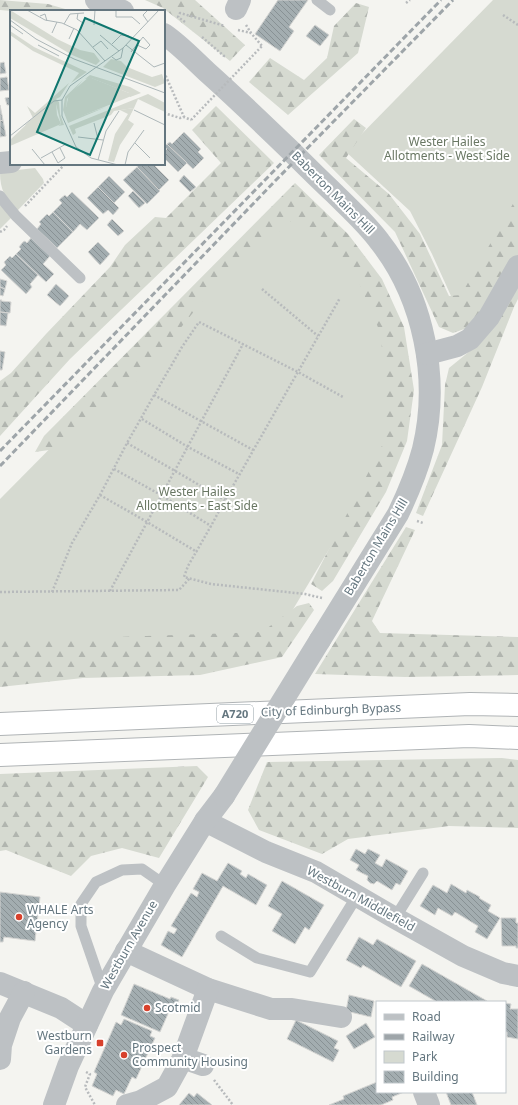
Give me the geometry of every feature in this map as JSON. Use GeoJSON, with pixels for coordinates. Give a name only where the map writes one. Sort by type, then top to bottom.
{"type":"FeatureCollection","features":[{"type":"Feature","properties":{"kind":"highway","name":"City of Edinburgh Bypass"},"geometry":{"type":"LineString","coordinates":[[0,724],[470,704],[518,705]]}},
{"type":"Feature","properties":{"kind":"highway"},"geometry":{"type":"LineString","coordinates":[[0,755],[469,736],[518,738]]}},
{"type":"Feature","properties":{"kind":"street"},"geometry":{"type":"LineString","coordinates":[[96,0],[121,10]]}},
{"type":"Feature","properties":{"kind":"street","name":"Baberton Mains Hill"},"geometry":{"type":"LineString","coordinates":[[165,35],[270,130],[366,224],[395,263],[406,285],[420,324],[427,354],[429,377],[428,417],[423,448],[417,470],[398,514],[224,796]]}},
{"type":"Feature","properties":{"kind":"street"},"geometry":{"type":"LineString","coordinates":[[0,164],[10,162]]}},
{"type":"Feature","properties":{"kind":"street"},"geometry":{"type":"LineString","coordinates":[[427,354],[457,346],[470,339],[489,317],[518,266]]}},
{"type":"Feature","properties":{"kind":"street","name":"Westburn Avenue"},"geometry":{"type":"LineString","coordinates":[[54,1105],[68,1066],[103,991],[164,885],[205,821],[224,796]]}},
{"type":"Feature","properties":{"kind":"street","name":"Westburn Middlefield"},"geometry":{"type":"LineString","coordinates":[[205,821],[266,852],[316,872],[463,956],[503,973],[518,976]]}},
{"type":"Feature","properties":{"kind":"street"},"geometry":{"type":"LineString","coordinates":[[126,951],[208,990],[271,1009],[292,1009],[340,1017]]}},
{"type":"Feature","properties":{"kind":"street"},"geometry":{"type":"LineString","coordinates":[[0,983],[61,1008],[87,1025]]}},
{"type":"Feature","properties":{"kind":"street"},"geometry":{"type":"LineString","coordinates":[[127,1105],[141,1101],[167,1087],[183,1058],[208,990]]}},
{"type":"Feature","properties":{"kind":"street"},"geometry":{"type":"LineString","coordinates":[[0,1059],[1,1045],[10,1018],[24,992]]}},
{"type":"Feature","properties":{"kind":"street"},"geometry":{"type":"LineString","coordinates":[[183,1058],[203,1065]]}},
{"type":"Feature","properties":{"kind":"street"},"geometry":{"type":"LineString","coordinates":[[424,1093],[429,1105]]}},
{"type":"Feature","properties":{"kind":"lane"},"geometry":{"type":"LineString","coordinates":[[317,0],[330,10]]}},
{"type":"Feature","properties":{"kind":"lane"},"geometry":{"type":"LineString","coordinates":[[0,196],[16,216],[80,278]]}},
{"type":"Feature","properties":{"kind":"lane"},"geometry":{"type":"LineString","coordinates":[[103,991],[81,926],[81,904],[96,882],[122,870],[142,869],[164,885]]}},
{"type":"Feature","properties":{"kind":"lane"},"geometry":{"type":"LineString","coordinates":[[395,918],[423,873]]}},
{"type":"Feature","properties":{"kind":"lane"},"geometry":{"type":"LineString","coordinates":[[221,936],[257,958],[310,972],[356,896]]}},
{"type":"Feature","properties":{"kind":"path"},"geometry":{"type":"LineString","coordinates":[[406,4],[410,0]]}},
{"type":"Feature","properties":{"kind":"path"},"geometry":{"type":"LineString","coordinates":[[165,113],[191,120],[262,46],[235,16],[180,14],[178,17],[190,26]]}},
{"type":"Feature","properties":{"kind":"path"},"geometry":{"type":"LineString","coordinates":[[503,15],[518,25]]}},
{"type":"Feature","properties":{"kind":"path"},"geometry":{"type":"LineString","coordinates":[[235,16],[251,33]]}},
{"type":"Feature","properties":{"kind":"path"},"geometry":{"type":"LineString","coordinates":[[201,36],[224,56]]}},
{"type":"Feature","properties":{"kind":"path"},"geometry":{"type":"LineString","coordinates":[[165,74],[184,117]]}},
{"type":"Feature","properties":{"kind":"path"},"geometry":{"type":"LineString","coordinates":[[0,232],[4,230],[64,165]]}},
{"type":"Feature","properties":{"kind":"path"},"geometry":{"type":"LineString","coordinates":[[262,289],[318,336]]}},
{"type":"Feature","properties":{"kind":"path"},"geometry":{"type":"LineString","coordinates":[[340,298],[239,474],[188,566],[184,577],[212,584],[305,594],[342,603]]}},
{"type":"Feature","properties":{"kind":"path"},"geometry":{"type":"LineString","coordinates":[[52,592],[72,543],[100,495],[154,395],[182,347],[199,322],[298,372],[343,397]]}},
{"type":"Feature","properties":{"kind":"path"},"geometry":{"type":"LineString","coordinates":[[110,591],[243,344]]}},
{"type":"Feature","properties":{"kind":"path"},"geometry":{"type":"LineString","coordinates":[[154,395],[253,450]]}},
{"type":"Feature","properties":{"kind":"path"},"geometry":{"type":"LineString","coordinates":[[142,419],[188,447],[239,474]]}},
{"type":"Feature","properties":{"kind":"path"},"geometry":{"type":"LineString","coordinates":[[127,443],[225,500]]}},
{"type":"Feature","properties":{"kind":"path"},"geometry":{"type":"LineString","coordinates":[[114,469],[162,495],[211,526]]}},
{"type":"Feature","properties":{"kind":"path"},"geometry":{"type":"LineString","coordinates":[[100,495],[197,552]]}},
{"type":"Feature","properties":{"kind":"path"},"geometry":{"type":"LineString","coordinates":[[0,592],[179,590],[190,578]]}},
{"type":"Feature","properties":{"kind":"path"},"geometry":{"type":"LineString","coordinates":[[203,1065],[233,1105]]}},
{"type":"Feature","properties":{"kind":"green space"},"geometry":{"type":"Polygon","coordinates":[[[0,0],[48,4],[69,10],[10,11],[0,10],[0,0]]]}},
{"type":"Feature","properties":{"kind":"green space"},"geometry":{"type":"Polygon","coordinates":[[[145,0],[195,0],[245,45],[230,61],[163,8],[145,0]]]}},
{"type":"Feature","properties":{"kind":"green space","name":"Wester Hailes Allotments - West Side"},"geometry":{"type":"Polygon","coordinates":[[[493,0],[518,0],[518,236],[461,318],[432,254],[410,211],[345,151],[493,0]]]}},
{"type":"Feature","properties":{"kind":"green space"},"geometry":{"type":"Polygon","coordinates":[[[356,3],[369,7],[358,53],[288,115],[249,82],[270,58],[304,80],[327,58],[334,26],[356,3]]]}},
{"type":"Feature","properties":{"kind":"green space"},"geometry":{"type":"Polygon","coordinates":[[[216,106],[274,163],[70,359],[0,436],[0,381],[11,373],[110,267],[125,245],[155,217],[166,218],[221,163],[192,130],[216,106]]]}},
{"type":"Feature","properties":{"kind":"green space"},"geometry":{"type":"Polygon","coordinates":[[[354,119],[366,128],[346,158],[389,194],[420,234],[449,296],[461,295],[518,195],[518,299],[482,387],[423,516],[416,513],[442,445],[445,385],[449,368],[481,342],[470,327],[453,333],[439,327],[395,232],[319,155],[354,119]]]}},
{"type":"Feature","properties":{"kind":"green space"},"geometry":{"type":"Polygon","coordinates":[[[35,168],[43,179],[44,183],[17,211],[9,202],[2,189],[0,172],[35,168]]]}},
{"type":"Feature","properties":{"kind":"green space"},"geometry":{"type":"Polygon","coordinates":[[[295,183],[348,234],[382,279],[404,327],[414,390],[407,441],[386,492],[333,581],[322,591],[311,584],[386,438],[386,382],[380,332],[357,278],[297,216],[213,288],[140,378],[56,449],[35,452],[44,436],[295,183]]]}},
{"type":"Feature","properties":{"kind":"green space"},"geometry":{"type":"Polygon","coordinates":[[[0,203],[12,217],[0,229],[0,203]]]}},
{"type":"Feature","properties":{"kind":"green space","name":"Wester Hailes Allotments - East Side"},"geometry":{"type":"Polygon","coordinates":[[[291,205],[357,262],[387,339],[391,428],[366,488],[277,636],[0,644],[0,499],[291,205]]]}},
{"type":"Feature","properties":{"kind":"green space"},"geometry":{"type":"Polygon","coordinates":[[[406,527],[415,530],[372,621],[380,633],[518,637],[518,675],[405,677],[315,674],[406,527]]]}},
{"type":"Feature","properties":{"kind":"green space"},"geometry":{"type":"Polygon","coordinates":[[[309,603],[314,610],[282,657],[200,675],[83,678],[0,687],[0,641],[262,632],[297,606],[309,603]]]}},
{"type":"Feature","properties":{"kind":"green space"},"geometry":{"type":"Polygon","coordinates":[[[502,758],[518,760],[518,828],[449,826],[348,839],[322,854],[259,830],[248,810],[267,762],[502,758]]]}},
{"type":"Feature","properties":{"kind":"green space"},"geometry":{"type":"Polygon","coordinates":[[[197,766],[208,777],[159,858],[122,848],[91,856],[71,876],[6,850],[0,851],[0,774],[197,766]]]}},
{"type":"Feature","properties":{"kind":"building"},"geometry":{"type":"Polygon","coordinates":[[[278,0],[308,0],[289,27],[294,31],[280,51],[255,34],[278,0]]]}},
{"type":"Feature","properties":{"kind":"building"},"geometry":{"type":"Polygon","coordinates":[[[315,25],[329,35],[320,46],[306,36],[315,25]]]}},
{"type":"Feature","properties":{"kind":"building"},"geometry":{"type":"Polygon","coordinates":[[[4,62],[6,73],[0,74],[0,63],[4,62]]]}},
{"type":"Feature","properties":{"kind":"building"},"geometry":{"type":"Polygon","coordinates":[[[7,77],[9,90],[0,91],[0,78],[7,77]]]}},
{"type":"Feature","properties":{"kind":"building"},"geometry":{"type":"Polygon","coordinates":[[[10,97],[10,105],[7,105],[5,98],[10,97]]]}},
{"type":"Feature","properties":{"kind":"building"},"geometry":{"type":"Polygon","coordinates":[[[0,105],[3,120],[0,121],[0,105]]]}},
{"type":"Feature","properties":{"kind":"building"},"geometry":{"type":"Polygon","coordinates":[[[3,120],[6,136],[0,137],[0,121],[3,120]]]}},
{"type":"Feature","properties":{"kind":"building"},"geometry":{"type":"Polygon","coordinates":[[[184,132],[201,149],[198,152],[204,158],[193,169],[167,144],[170,142],[172,144],[184,132]]]}},
{"type":"Feature","properties":{"kind":"building"},"geometry":{"type":"Polygon","coordinates":[[[167,144],[187,163],[178,172],[165,159],[165,151],[167,149],[165,146],[167,144]]]}},
{"type":"Feature","properties":{"kind":"building"},"geometry":{"type":"Polygon","coordinates":[[[138,165],[154,165],[169,180],[159,190],[137,167],[138,165]]]}},
{"type":"Feature","properties":{"kind":"building"},"geometry":{"type":"Polygon","coordinates":[[[137,167],[160,191],[147,204],[123,180],[137,167]]]}},
{"type":"Feature","properties":{"kind":"building"},"geometry":{"type":"Polygon","coordinates":[[[184,175],[196,187],[190,192],[179,181],[184,175]]]}},
{"type":"Feature","properties":{"kind":"building"},"geometry":{"type":"Polygon","coordinates":[[[109,176],[125,192],[114,203],[98,187],[109,176]]]}},
{"type":"Feature","properties":{"kind":"building"},"geometry":{"type":"Polygon","coordinates":[[[98,187],[119,208],[113,215],[108,210],[103,214],[87,198],[98,187]]]}},
{"type":"Feature","properties":{"kind":"building"},"geometry":{"type":"Polygon","coordinates":[[[133,191],[145,203],[139,208],[128,196],[133,191]]]}},
{"type":"Feature","properties":{"kind":"building"},"geometry":{"type":"Polygon","coordinates":[[[72,192],[99,218],[87,230],[80,224],[73,232],[53,212],[62,203],[59,200],[65,195],[67,197],[72,192]]]}},
{"type":"Feature","properties":{"kind":"building"},"geometry":{"type":"Polygon","coordinates":[[[53,212],[73,232],[57,248],[37,229],[41,224],[39,222],[47,214],[49,216],[53,212]]]}},
{"type":"Feature","properties":{"kind":"building"},"geometry":{"type":"Polygon","coordinates":[[[112,219],[124,231],[118,236],[107,225],[112,219]]]}},
{"type":"Feature","properties":{"kind":"building"},"geometry":{"type":"Polygon","coordinates":[[[31,238],[50,256],[43,264],[54,274],[46,282],[16,254],[21,249],[19,247],[23,242],[25,241],[27,243],[31,238]]]}},
{"type":"Feature","properties":{"kind":"building"},"geometry":{"type":"Polygon","coordinates":[[[98,242],[110,254],[100,265],[88,252],[98,242]]]}},
{"type":"Feature","properties":{"kind":"building"},"geometry":{"type":"Polygon","coordinates":[[[16,254],[38,275],[30,284],[32,287],[26,294],[1,270],[6,265],[4,262],[10,256],[12,258],[16,254]]]}},
{"type":"Feature","properties":{"kind":"building"},"geometry":{"type":"Polygon","coordinates":[[[0,279],[7,281],[5,289],[0,287],[0,279]]]}},
{"type":"Feature","properties":{"kind":"building"},"geometry":{"type":"Polygon","coordinates":[[[56,284],[69,296],[60,306],[47,295],[56,284]]]}},
{"type":"Feature","properties":{"kind":"building"},"geometry":{"type":"Polygon","coordinates":[[[0,287],[5,289],[3,296],[0,295],[0,287]]]}},
{"type":"Feature","properties":{"kind":"building"},"geometry":{"type":"Polygon","coordinates":[[[0,300],[11,302],[10,313],[0,312],[0,300]]]}},
{"type":"Feature","properties":{"kind":"building"},"geometry":{"type":"Polygon","coordinates":[[[0,312],[8,313],[6,326],[0,325],[0,312]]]}},
{"type":"Feature","properties":{"kind":"building"},"geometry":{"type":"Polygon","coordinates":[[[0,351],[5,352],[2,370],[0,370],[0,351]]]}},
{"type":"Feature","properties":{"kind":"building"},"geometry":{"type":"Polygon","coordinates":[[[356,849],[365,854],[368,849],[380,855],[375,863],[382,867],[386,859],[408,871],[400,885],[396,883],[392,890],[377,881],[374,884],[370,883],[367,880],[368,876],[356,870],[359,865],[350,860],[356,849]]]}},
{"type":"Feature","properties":{"kind":"building"},"geometry":{"type":"Polygon","coordinates":[[[228,863],[242,871],[240,874],[246,878],[248,874],[267,885],[256,905],[223,886],[182,957],[161,945],[168,931],[174,934],[177,929],[171,926],[191,893],[197,897],[199,892],[193,889],[202,873],[217,881],[228,863]]]}},
{"type":"Feature","properties":{"kind":"building"},"geometry":{"type":"Polygon","coordinates":[[[282,881],[324,905],[309,930],[305,927],[295,944],[272,931],[282,914],[268,906],[282,881]]]}},
{"type":"Feature","properties":{"kind":"building"},"geometry":{"type":"Polygon","coordinates":[[[451,884],[466,893],[467,890],[480,897],[479,898],[491,905],[488,911],[500,918],[487,939],[475,932],[478,926],[455,912],[452,916],[438,908],[435,915],[420,906],[433,885],[447,893],[451,884]]]}},
{"type":"Feature","properties":{"kind":"building","name":"WHALE Arts Agency"},"geometry":{"type":"Polygon","coordinates":[[[0,892],[40,897],[35,941],[4,937],[3,942],[0,942],[0,892]]]}},
{"type":"Feature","properties":{"kind":"building"},"geometry":{"type":"Polygon","coordinates":[[[501,918],[516,918],[516,923],[518,923],[518,948],[516,948],[516,946],[502,946],[501,918]]]}},
{"type":"Feature","properties":{"kind":"building"},"geometry":{"type":"Polygon","coordinates":[[[359,937],[373,945],[377,939],[416,961],[401,987],[363,965],[361,968],[346,960],[359,937]]]}},
{"type":"Feature","properties":{"kind":"building"},"geometry":{"type":"Polygon","coordinates":[[[422,964],[487,1001],[435,1001],[409,986],[422,964]]]}},
{"type":"Feature","properties":{"kind":"building","name":"Scotmid"},"geometry":{"type":"Polygon","coordinates":[[[134,984],[170,999],[171,997],[179,1000],[174,1009],[171,1007],[160,1032],[121,1015],[134,984]]]}},
{"type":"Feature","properties":{"kind":"building"},"geometry":{"type":"Polygon","coordinates":[[[349,995],[374,1001],[371,1017],[346,1011],[349,995]]]}},
{"type":"Feature","properties":{"kind":"building"},"geometry":{"type":"Polygon","coordinates":[[[506,1003],[511,1004],[510,1009],[518,1009],[518,1039],[507,1037],[506,1003]]]}},
{"type":"Feature","properties":{"kind":"building","name":"Prospect Community Housing"},"geometry":{"type":"Polygon","coordinates":[[[124,1019],[152,1031],[150,1036],[155,1038],[136,1079],[132,1077],[124,1094],[116,1090],[113,1096],[92,1086],[97,1074],[94,1072],[116,1022],[121,1025],[124,1019]]]}},
{"type":"Feature","properties":{"kind":"building"},"geometry":{"type":"Polygon","coordinates":[[[296,1020],[338,1041],[334,1048],[339,1050],[333,1062],[287,1039],[296,1020]]]}},
{"type":"Feature","properties":{"kind":"building"},"geometry":{"type":"Polygon","coordinates":[[[366,1023],[375,1037],[354,1049],[346,1036],[366,1023]]]}},
{"type":"Feature","properties":{"kind":"building"},"geometry":{"type":"Polygon","coordinates":[[[376,1082],[376,1093],[402,1093],[392,1097],[393,1100],[381,1105],[329,1105],[344,1099],[343,1096],[376,1082]]]}},
{"type":"Feature","properties":{"kind":"building"},"geometry":{"type":"Polygon","coordinates":[[[189,1093],[194,1097],[197,1093],[212,1105],[179,1105],[189,1093]]]}},
{"type":"Feature","properties":{"kind":"building"},"geometry":{"type":"Polygon","coordinates":[[[446,1093],[472,1093],[477,1105],[451,1105],[446,1093]]]}},
{"type":"Feature","properties":{"kind":"railway"},"geometry":{"type":"LineString","coordinates":[[0,451],[441,0]]}},
{"type":"Feature","properties":{"kind":"railway"},"geometry":{"type":"LineString","coordinates":[[0,466],[278,178],[453,0]]}},
{"type":"Feature","properties":{"kind":"place","name":"WHALE Arts Agency"},"geometry":{"type":"Point","coordinates":[19,917]}},
{"type":"Feature","properties":{"kind":"place","name":"Scotmid"},"geometry":{"type":"Point","coordinates":[147,1008]}},
{"type":"Feature","properties":{"kind":"place","name":"Westburn Gardens"},"geometry":{"type":"Point","coordinates":[100,1043]}},
{"type":"Feature","properties":{"kind":"place","name":"Prospect Community Housing"},"geometry":{"type":"Point","coordinates":[124,1055]}}]}
